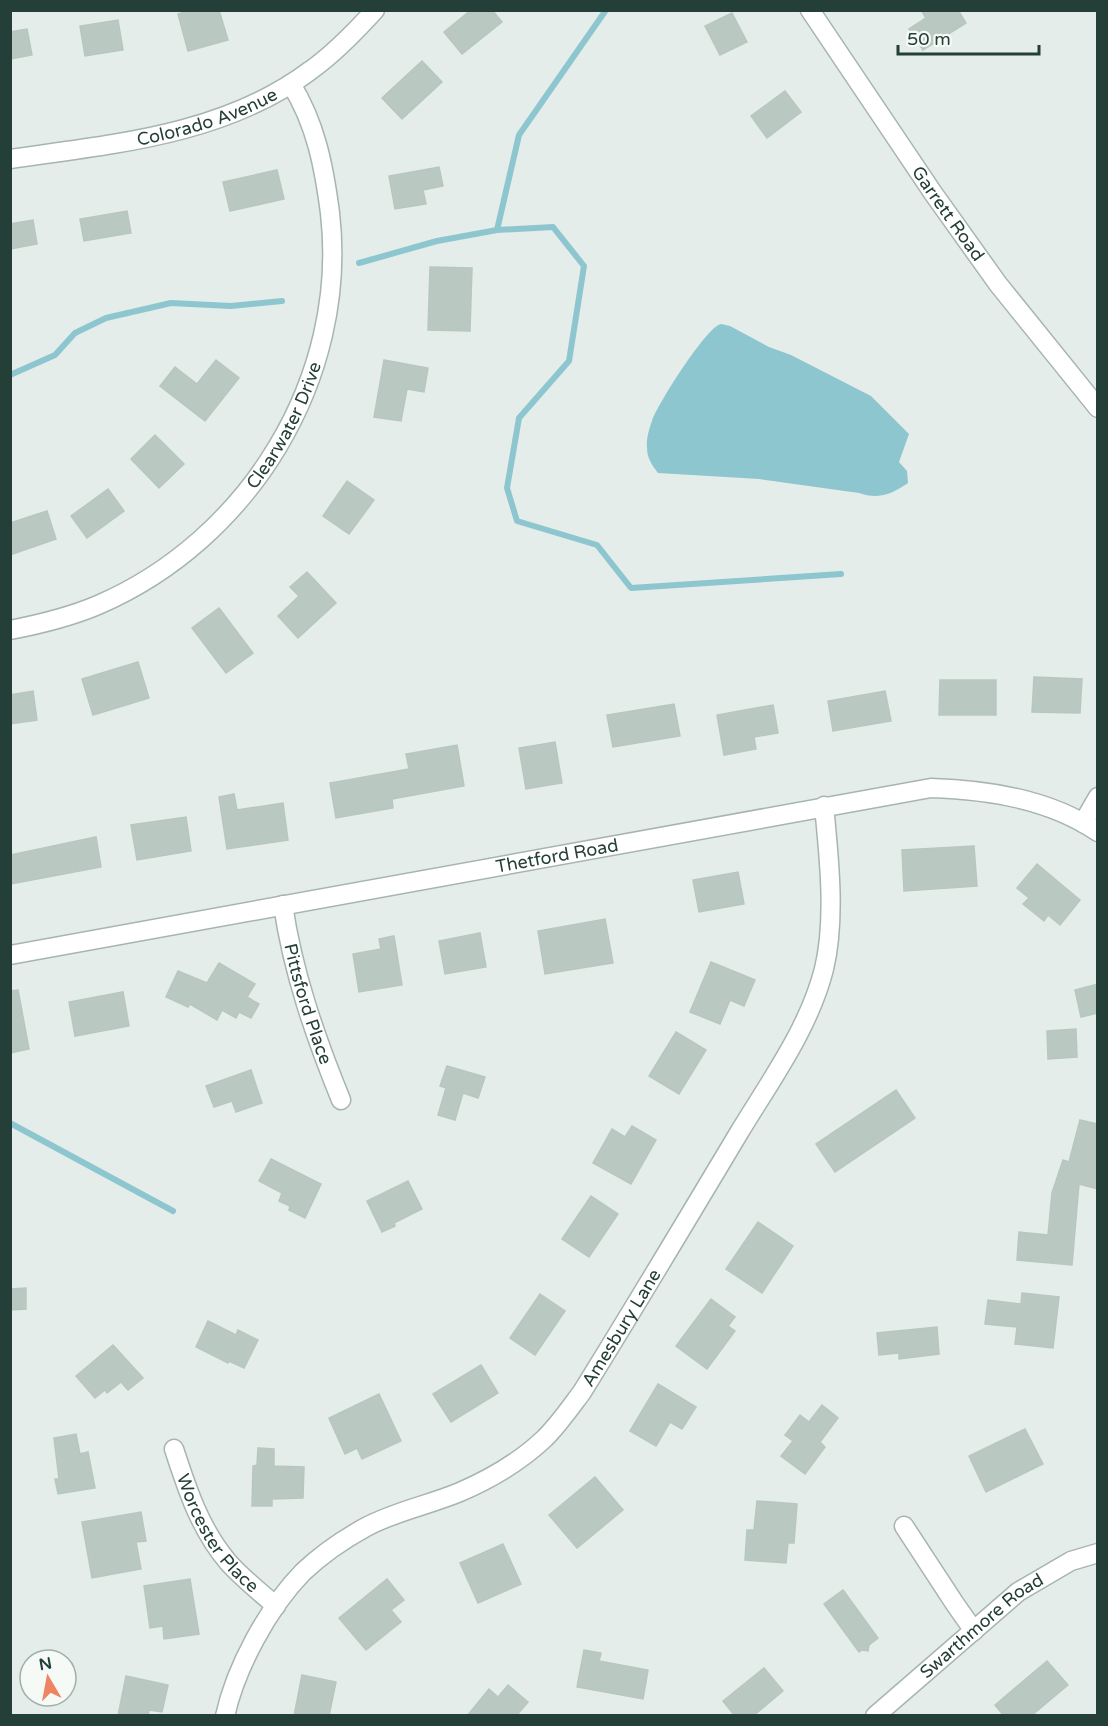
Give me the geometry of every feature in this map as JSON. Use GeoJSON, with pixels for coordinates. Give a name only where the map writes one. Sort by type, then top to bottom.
{"type":"FeatureCollection","features":[{"type":"Feature","properties":{"kind":"street","name":"Colorado Avenue"},"geometry":{"type":"LineString","coordinates":[[10,159],[130,141],[191,128],[241,110],[291,84],[337,49],[375,10]]}},
{"type":"Feature","properties":{"kind":"street","name":"Garrett Road"},"geometry":{"type":"LineString","coordinates":[[810,10],[926,183],[998,284],[1098,408]]}},
{"type":"Feature","properties":{"kind":"street","name":"Clearwater Drive"},"geometry":{"type":"LineString","coordinates":[[10,630],[52,621],[99,605],[129,590],[187,552],[212,531],[245,494],[296,415],[307,389],[325,320],[331,287],[332,231],[322,158],[314,128],[291,84]]}},
{"type":"Feature","properties":{"kind":"street","name":"Thetford Road"},"geometry":{"type":"LineString","coordinates":[[10,955],[931,788],[967,789],[1011,796],[1048,808],[1090,828]]}},
{"type":"Feature","properties":{"kind":"street"},"geometry":{"type":"LineString","coordinates":[[1090,828],[1098,797]]}},
{"type":"Feature","properties":{"kind":"street","name":"Amesbury Lane"},"geometry":{"type":"LineString","coordinates":[[225,1716],[254,1642],[276,1606],[304,1572],[334,1548],[366,1528],[388,1517],[460,1492],[520,1458],[544,1439],[582,1392],[773,1076],[802,1026],[816,995],[824,968],[830,916],[824,806]]}},
{"type":"Feature","properties":{"kind":"street","name":"Pittsford Place"},"geometry":{"type":"LineString","coordinates":[[283,905],[299,984],[316,1037],[341,1100]]}},
{"type":"Feature","properties":{"kind":"street","name":"Worcester Place"},"geometry":{"type":"LineString","coordinates":[[174,1449],[195,1508],[210,1537],[228,1562],[276,1606]]}},
{"type":"Feature","properties":{"kind":"street"},"geometry":{"type":"LineString","coordinates":[[904,1526],[974,1631]]}},
{"type":"Feature","properties":{"kind":"street","name":"Swarthmore Road"},"geometry":{"type":"LineString","coordinates":[[875,1716],[1018,1592],[1071,1561],[1098,1553]]}},
{"type":"Feature","properties":{"kind":"water"},"geometry":{"type":"Polygon","coordinates":[[[721,324],[730,326],[769,347],[791,355],[871,396],[909,434],[899,462],[907,471],[908,483],[890,493],[872,496],[759,479],[658,473],[647,452],[647,438],[652,421],[672,384],[694,351],[714,328],[721,324]]]}},
{"type":"Feature","properties":{"kind":"building"},"geometry":{"type":"Polygon","coordinates":[[[191,10],[219,10],[228,40],[188,51],[178,14],[191,10]]]}},
{"type":"Feature","properties":{"kind":"building"},"geometry":{"type":"Polygon","coordinates":[[[471,10],[492,10],[502,22],[462,54],[444,32],[471,10]]]}},
{"type":"Feature","properties":{"kind":"building"},"geometry":{"type":"Polygon","coordinates":[[[921,10],[958,10],[966,23],[923,50],[909,29],[926,18],[921,10]]]}},
{"type":"Feature","properties":{"kind":"building"},"geometry":{"type":"Polygon","coordinates":[[[732,13],[747,42],[720,55],[705,26],[732,13]]]}},
{"type":"Feature","properties":{"kind":"building"},"geometry":{"type":"Polygon","coordinates":[[[118,20],[123,50],[85,56],[80,26],[118,20]]]}},
{"type":"Feature","properties":{"kind":"building"},"geometry":{"type":"Polygon","coordinates":[[[27,29],[32,55],[10,59],[10,32],[27,29]]]}},
{"type":"Feature","properties":{"kind":"building"},"geometry":{"type":"Polygon","coordinates":[[[422,61],[442,82],[402,119],[382,98],[422,61]]]}},
{"type":"Feature","properties":{"kind":"building"},"geometry":{"type":"Polygon","coordinates":[[[785,91],[801,112],[767,138],[751,116],[785,91]]]}},
{"type":"Feature","properties":{"kind":"building"},"geometry":{"type":"Polygon","coordinates":[[[439,167],[443,186],[423,190],[426,204],[395,209],[389,176],[439,167]]]}},
{"type":"Feature","properties":{"kind":"building"},"geometry":{"type":"Polygon","coordinates":[[[277,170],[284,199],[230,211],[223,182],[277,170]]]}},
{"type":"Feature","properties":{"kind":"building"},"geometry":{"type":"Polygon","coordinates":[[[127,211],[131,233],[84,241],[80,219],[127,211]]]}},
{"type":"Feature","properties":{"kind":"building"},"geometry":{"type":"Polygon","coordinates":[[[33,220],[37,244],[10,249],[10,224],[33,220]]]}},
{"type":"Feature","properties":{"kind":"building"},"geometry":{"type":"Polygon","coordinates":[[[430,267],[472,268],[470,331],[428,330],[430,267]]]}},
{"type":"Feature","properties":{"kind":"building"},"geometry":{"type":"Polygon","coordinates":[[[216,360],[239,378],[205,421],[160,386],[175,367],[197,384],[216,360]]]}},
{"type":"Feature","properties":{"kind":"building"},"geometry":{"type":"Polygon","coordinates":[[[384,360],[428,368],[424,392],[407,389],[401,421],[374,417],[384,360]]]}},
{"type":"Feature","properties":{"kind":"building"},"geometry":{"type":"Polygon","coordinates":[[[155,435],[184,464],[159,488],[131,459],[155,435]]]}},
{"type":"Feature","properties":{"kind":"building"},"geometry":{"type":"Polygon","coordinates":[[[347,481],[374,500],[349,534],[323,516],[347,481]]]}},
{"type":"Feature","properties":{"kind":"building"},"geometry":{"type":"Polygon","coordinates":[[[108,489],[124,511],[87,538],[71,516],[108,489]]]}},
{"type":"Feature","properties":{"kind":"building"},"geometry":{"type":"Polygon","coordinates":[[[47,511],[56,539],[10,555],[10,523],[47,511]]]}},
{"type":"Feature","properties":{"kind":"building"},"geometry":{"type":"Polygon","coordinates":[[[307,572],[336,603],[298,638],[278,616],[299,596],[290,587],[307,572]]]}},
{"type":"Feature","properties":{"kind":"building"},"geometry":{"type":"Polygon","coordinates":[[[219,608],[253,653],[226,673],[192,628],[219,608]]]}},
{"type":"Feature","properties":{"kind":"building"},"geometry":{"type":"Polygon","coordinates":[[[138,662],[149,698],[93,715],[82,679],[138,662]]]}},
{"type":"Feature","properties":{"kind":"building"},"geometry":{"type":"Polygon","coordinates":[[[1034,677],[1082,679],[1080,713],[1032,712],[1034,677]]]}},
{"type":"Feature","properties":{"kind":"building"},"geometry":{"type":"Polygon","coordinates":[[[940,680],[996,680],[996,715],[939,715],[940,680]]]}},
{"type":"Feature","properties":{"kind":"building"},"geometry":{"type":"Polygon","coordinates":[[[33,691],[37,720],[10,724],[10,695],[33,691]]]}},
{"type":"Feature","properties":{"kind":"building"},"geometry":{"type":"Polygon","coordinates":[[[885,691],[891,721],[833,731],[828,701],[885,691]]]}},
{"type":"Feature","properties":{"kind":"building"},"geometry":{"type":"Polygon","coordinates":[[[674,704],[680,736],[613,747],[607,715],[674,704]]]}},
{"type":"Feature","properties":{"kind":"building"},"geometry":{"type":"Polygon","coordinates":[[[773,705],[778,733],[754,737],[756,749],[724,755],[717,715],[773,705]]]}},
{"type":"Feature","properties":{"kind":"building"},"geometry":{"type":"Polygon","coordinates":[[[555,742],[562,783],[526,789],[519,748],[555,742]]]}},
{"type":"Feature","properties":{"kind":"building"},"geometry":{"type":"Polygon","coordinates":[[[457,745],[464,786],[392,799],[393,808],[336,818],[330,783],[409,769],[406,754],[457,745]]]}},
{"type":"Feature","properties":{"kind":"building"},"geometry":{"type":"Polygon","coordinates":[[[234,794],[237,810],[283,803],[288,840],[227,849],[219,797],[234,794]]]}},
{"type":"Feature","properties":{"kind":"building"},"geometry":{"type":"Polygon","coordinates":[[[186,817],[191,851],[137,860],[131,825],[186,817]]]}},
{"type":"Feature","properties":{"kind":"building"},"geometry":{"type":"Polygon","coordinates":[[[96,837],[101,867],[10,884],[10,855],[96,837]]]}},
{"type":"Feature","properties":{"kind":"building"},"geometry":{"type":"Polygon","coordinates":[[[974,846],[977,886],[904,891],[902,850],[974,846]]]}},
{"type":"Feature","properties":{"kind":"building"},"geometry":{"type":"Polygon","coordinates":[[[1037,864],[1080,900],[1060,925],[1048,915],[1044,921],[1023,904],[1029,898],[1017,888],[1037,864]]]}},
{"type":"Feature","properties":{"kind":"building"},"geometry":{"type":"Polygon","coordinates":[[[738,872],[744,904],[699,912],[693,880],[738,872]]]}},
{"type":"Feature","properties":{"kind":"building"},"geometry":{"type":"Polygon","coordinates":[[[605,919],[613,963],[545,974],[538,931],[605,919]]]}},
{"type":"Feature","properties":{"kind":"building"},"geometry":{"type":"Polygon","coordinates":[[[480,933],[486,967],[445,974],[439,941],[480,933]]]}},
{"type":"Feature","properties":{"kind":"building"},"geometry":{"type":"Polygon","coordinates":[[[394,936],[402,985],[359,992],[353,954],[381,949],[379,939],[394,936]]]}},
{"type":"Feature","properties":{"kind":"building"},"geometry":{"type":"Polygon","coordinates":[[[711,962],[755,980],[744,1006],[730,1000],[720,1024],[690,1012],[711,962]]]}},
{"type":"Feature","properties":{"kind":"building"},"geometry":{"type":"Polygon","coordinates":[[[219,963],[255,984],[247,997],[259,1004],[251,1018],[239,1012],[236,1018],[222,1010],[217,1020],[190,1004],[188,1007],[166,997],[178,971],[207,983],[219,963]]]}},
{"type":"Feature","properties":{"kind":"building"},"geometry":{"type":"Polygon","coordinates":[[[1098,984],[1098,1013],[1081,1017],[1075,990],[1098,984]]]}},
{"type":"Feature","properties":{"kind":"building"},"geometry":{"type":"Polygon","coordinates":[[[18,990],[29,1049],[10,1053],[10,991],[18,990]]]}},
{"type":"Feature","properties":{"kind":"building"},"geometry":{"type":"Polygon","coordinates":[[[123,992],[129,1026],[75,1036],[69,1002],[123,992]]]}},
{"type":"Feature","properties":{"kind":"building"},"geometry":{"type":"Polygon","coordinates":[[[1076,1029],[1077,1057],[1048,1059],[1047,1031],[1076,1029]]]}},
{"type":"Feature","properties":{"kind":"building"},"geometry":{"type":"Polygon","coordinates":[[[676,1032],[706,1050],[679,1094],[649,1076],[676,1032]]]}},
{"type":"Feature","properties":{"kind":"building"},"geometry":{"type":"Polygon","coordinates":[[[447,1066],[485,1077],[478,1098],[463,1093],[455,1120],[438,1115],[446,1088],[440,1086],[447,1066]]]}},
{"type":"Feature","properties":{"kind":"building"},"geometry":{"type":"Polygon","coordinates":[[[251,1070],[262,1103],[236,1112],[232,1101],[214,1107],[206,1086],[251,1070]]]}},
{"type":"Feature","properties":{"kind":"building"},"geometry":{"type":"Polygon","coordinates":[[[896,1090],[915,1118],[835,1172],[816,1144],[896,1090]]]}},
{"type":"Feature","properties":{"kind":"building"},"geometry":{"type":"Polygon","coordinates":[[[1080,1120],[1098,1124],[1098,1189],[1079,1184],[1072,1265],[1017,1260],[1019,1232],[1048,1235],[1052,1193],[1063,1160],[1069,1162],[1080,1120]]]}},
{"type":"Feature","properties":{"kind":"building"},"geometry":{"type":"Polygon","coordinates":[[[632,1126],[656,1140],[631,1184],[593,1163],[612,1129],[625,1137],[632,1126]]]}},
{"type":"Feature","properties":{"kind":"building"},"geometry":{"type":"Polygon","coordinates":[[[271,1159],[321,1184],[305,1218],[289,1210],[290,1206],[279,1201],[282,1193],[259,1181],[271,1159]]]}},
{"type":"Feature","properties":{"kind":"building"},"geometry":{"type":"Polygon","coordinates":[[[408,1181],[422,1209],[394,1223],[395,1226],[382,1232],[367,1201],[408,1181]]]}},
{"type":"Feature","properties":{"kind":"building"},"geometry":{"type":"Polygon","coordinates":[[[591,1196],[618,1214],[589,1257],[562,1239],[591,1196]]]}},
{"type":"Feature","properties":{"kind":"building"},"geometry":{"type":"Polygon","coordinates":[[[758,1222],[793,1246],[762,1293],[726,1269],[758,1222]]]}},
{"type":"Feature","properties":{"kind":"building"},"geometry":{"type":"Polygon","coordinates":[[[26,1288],[26,1309],[10,1310],[10,1289],[26,1288]]]}},
{"type":"Feature","properties":{"kind":"building"},"geometry":{"type":"Polygon","coordinates":[[[1022,1293],[1059,1297],[1053,1348],[1015,1344],[1017,1327],[985,1324],[988,1300],[1021,1304],[1022,1293]]]}},
{"type":"Feature","properties":{"kind":"building"},"geometry":{"type":"Polygon","coordinates":[[[540,1294],[565,1311],[535,1355],[510,1338],[540,1294]]]}},
{"type":"Feature","properties":{"kind":"building"},"geometry":{"type":"Polygon","coordinates":[[[711,1299],[735,1317],[728,1326],[735,1331],[707,1369],[676,1346],[711,1299]]]}},
{"type":"Feature","properties":{"kind":"building"},"geometry":{"type":"Polygon","coordinates":[[[208,1321],[236,1335],[238,1330],[258,1340],[244,1368],[229,1361],[228,1363],[196,1347],[208,1321]]]}},
{"type":"Feature","properties":{"kind":"building"},"geometry":{"type":"Polygon","coordinates":[[[937,1327],[939,1354],[899,1359],[899,1353],[879,1355],[877,1333],[937,1327]]]}},
{"type":"Feature","properties":{"kind":"building"},"geometry":{"type":"Polygon","coordinates":[[[113,1345],[143,1378],[128,1390],[121,1382],[107,1393],[105,1390],[95,1398],[76,1376],[113,1345]]]}},
{"type":"Feature","properties":{"kind":"building"},"geometry":{"type":"Polygon","coordinates":[[[481,1365],[498,1393],[451,1422],[433,1394],[481,1365]]]}},
{"type":"Feature","properties":{"kind":"building"},"geometry":{"type":"Polygon","coordinates":[[[658,1384],[696,1407],[682,1429],[670,1422],[656,1446],[630,1431],[658,1384]]]}},
{"type":"Feature","properties":{"kind":"building"},"geometry":{"type":"Polygon","coordinates":[[[379,1394],[401,1441],[362,1459],[357,1448],[345,1454],[329,1418],[379,1394]]]}},
{"type":"Feature","properties":{"kind":"building"},"geometry":{"type":"Polygon","coordinates":[[[822,1405],[838,1418],[820,1442],[825,1447],[805,1474],[781,1456],[793,1441],[785,1435],[800,1415],[809,1422],[822,1405]]]}},
{"type":"Feature","properties":{"kind":"building"},"geometry":{"type":"Polygon","coordinates":[[[1025,1429],[1043,1464],[986,1492],[969,1456],[1025,1429]]]}},
{"type":"Feature","properties":{"kind":"building"},"geometry":{"type":"Polygon","coordinates":[[[76,1434],[80,1454],[88,1452],[95,1488],[58,1494],[55,1479],[59,1479],[54,1438],[76,1434]]]}},
{"type":"Feature","properties":{"kind":"building"},"geometry":{"type":"Polygon","coordinates":[[[258,1448],[274,1449],[274,1466],[304,1467],[303,1498],[272,1499],[272,1506],[252,1506],[253,1466],[257,1465],[258,1448]]]}},
{"type":"Feature","properties":{"kind":"building"},"geometry":{"type":"Polygon","coordinates":[[[595,1477],[623,1510],[577,1548],[549,1515],[595,1477]]]}},
{"type":"Feature","properties":{"kind":"building"},"geometry":{"type":"Polygon","coordinates":[[[757,1501],[797,1504],[794,1543],[788,1543],[786,1563],[745,1560],[747,1530],[754,1530],[757,1501]]]}},
{"type":"Feature","properties":{"kind":"building"},"geometry":{"type":"Polygon","coordinates":[[[141,1512],[146,1541],[136,1542],[141,1569],[92,1578],[82,1522],[141,1512]]]}},
{"type":"Feature","properties":{"kind":"building"},"geometry":{"type":"Polygon","coordinates":[[[503,1544],[521,1584],[478,1603],[460,1563],[503,1544]]]}},
{"type":"Feature","properties":{"kind":"building"},"geometry":{"type":"Polygon","coordinates":[[[190,1579],[199,1634],[164,1639],[163,1626],[150,1628],[144,1586],[190,1579]]]}},
{"type":"Feature","properties":{"kind":"building"},"geometry":{"type":"Polygon","coordinates":[[[387,1579],[404,1600],[391,1610],[401,1622],[366,1650],[339,1618],[387,1579]]]}},
{"type":"Feature","properties":{"kind":"building"},"geometry":{"type":"Polygon","coordinates":[[[843,1590],[878,1638],[869,1645],[868,1651],[859,1652],[824,1604],[843,1590]]]}},
{"type":"Feature","properties":{"kind":"building"},"geometry":{"type":"Polygon","coordinates":[[[584,1650],[601,1653],[599,1661],[648,1670],[643,1699],[577,1687],[584,1650]]]}},
{"type":"Feature","properties":{"kind":"building"},"geometry":{"type":"Polygon","coordinates":[[[1047,1661],[1068,1685],[1031,1716],[1004,1716],[995,1705],[1047,1661]]]}},
{"type":"Feature","properties":{"kind":"building"},"geometry":{"type":"Polygon","coordinates":[[[764,1668],[783,1691],[753,1716],[735,1716],[723,1701],[764,1668]]]}},
{"type":"Feature","properties":{"kind":"building"},"geometry":{"type":"Polygon","coordinates":[[[302,1675],[336,1682],[329,1716],[294,1716],[302,1675]]]}},
{"type":"Feature","properties":{"kind":"building"},"geometry":{"type":"Polygon","coordinates":[[[126,1676],[168,1685],[162,1712],[149,1710],[148,1716],[118,1716],[126,1676]]]}},
{"type":"Feature","properties":{"kind":"building"},"geometry":{"type":"Polygon","coordinates":[[[508,1685],[528,1702],[516,1716],[467,1716],[489,1689],[498,1697],[508,1685]]]}},
{"type":"Feature","properties":{"kind":"waterway"},"geometry":{"type":"LineString","coordinates":[[497,230],[519,135],[606,10]]}},
{"type":"Feature","properties":{"kind":"waterway"},"geometry":{"type":"LineString","coordinates":[[359,263],[437,241],[497,230],[553,227],[584,266],[569,361],[519,418],[507,488],[517,521],[597,545],[631,588],[841,574]]}},
{"type":"Feature","properties":{"kind":"waterway"},"geometry":{"type":"LineString","coordinates":[[10,375],[55,355],[75,333],[106,318],[171,303],[231,306],[282,301]]}},
{"type":"Feature","properties":{"kind":"waterway"},"geometry":{"type":"LineString","coordinates":[[10,1123],[173,1211]]}}]}
